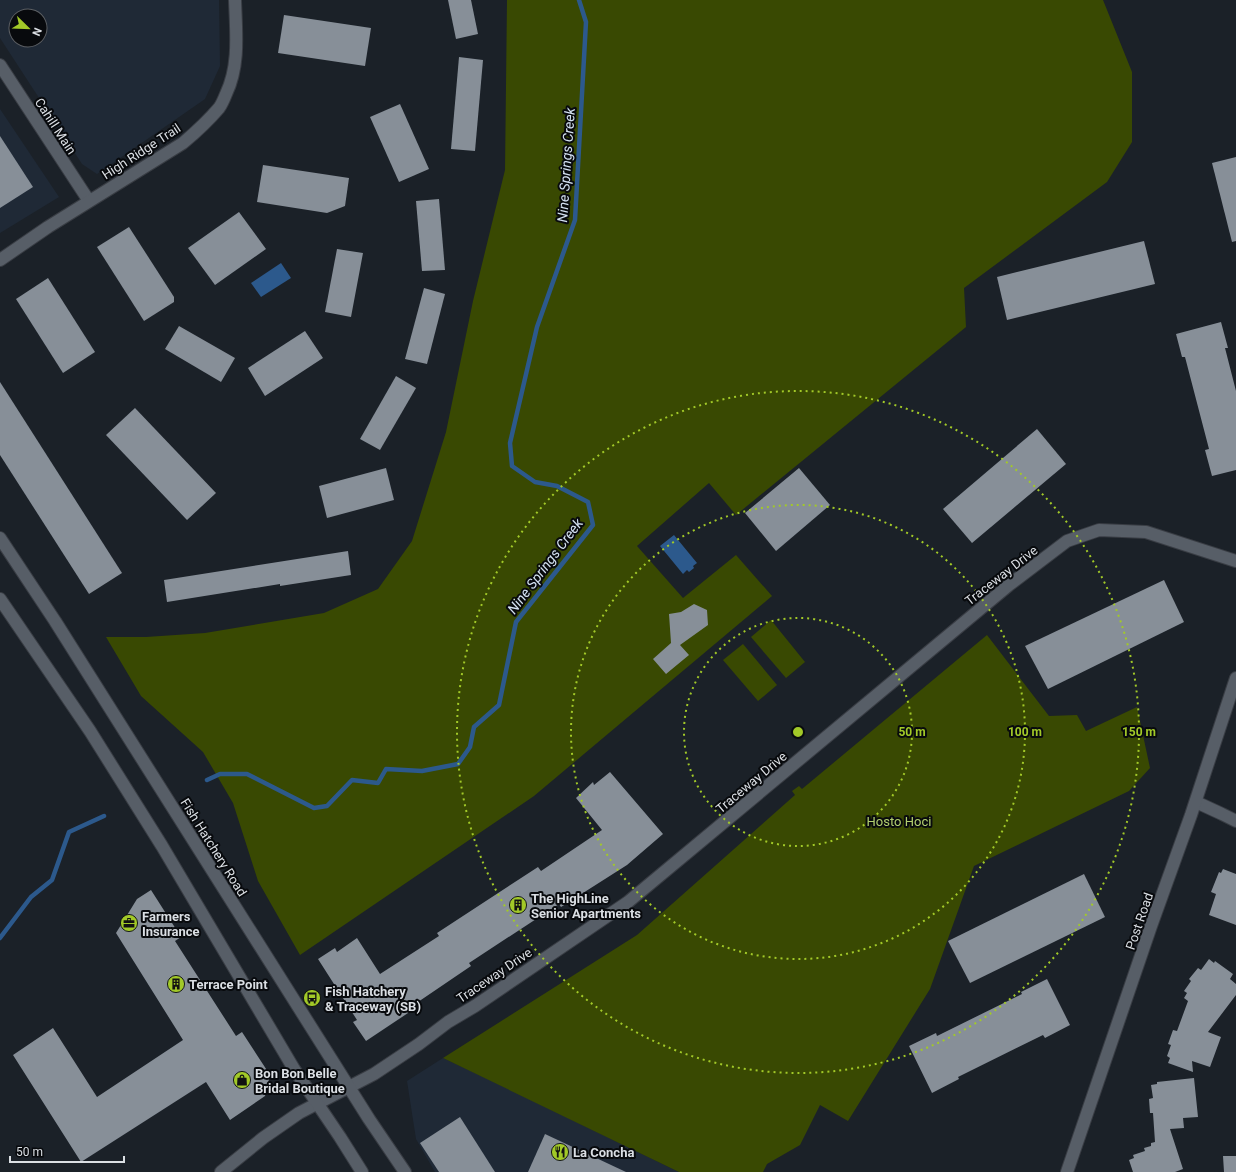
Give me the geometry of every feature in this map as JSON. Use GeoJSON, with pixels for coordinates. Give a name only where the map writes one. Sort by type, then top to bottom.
{"type":"FeatureCollection","features":[{"type":"Feature","properties":{"kind":"street","name":"High Ridge Trail"},"geometry":{"type":"LineString","coordinates":[[0,260],[89,201],[183,142],[198,130],[220,107],[228,90],[236,60],[235,0]]}},
{"type":"Feature","properties":{"kind":"street","name":"Cahill Main"},"geometry":{"type":"LineString","coordinates":[[0,65],[89,201]]}},
{"type":"Feature","properties":{"kind":"street","name":"Traceway Drive"},"geometry":{"type":"LineString","coordinates":[[221,1172],[263,1138],[299,1113],[374,1074],[419,1044],[448,1022],[628,902],[1009,585],[1067,541],[1099,530],[1146,532],[1236,561]]}},
{"type":"Feature","properties":{"kind":"street","name":"Fish Hatchery Road"},"geometry":{"type":"LineString","coordinates":[[0,538],[60,628],[369,1119],[405,1172]]}},
{"type":"Feature","properties":{"kind":"street"},"geometry":{"type":"LineString","coordinates":[[0,599],[90,731],[162,846],[294,1069],[362,1172]]}},
{"type":"Feature","properties":{"kind":"street","name":"Post Road"},"geometry":{"type":"LineString","coordinates":[[1067,1172],[1151,926],[1196,802],[1236,678]]}},
{"type":"Feature","properties":{"kind":"street"},"geometry":{"type":"LineString","coordinates":[[1196,802],[1236,821]]}},
{"type":"Feature","properties":{"kind":"shaded area"},"geometry":{"type":"Polygon","coordinates":[[[0,0],[219,0],[220,66],[205,99],[97,174],[82,164],[0,38],[0,0]]]}},
{"type":"Feature","properties":{"kind":"shaded area"},"geometry":{"type":"Polygon","coordinates":[[[0,109],[59,197],[0,233],[0,109]]]}},
{"type":"Feature","properties":{"kind":"shaded area"},"geometry":{"type":"Polygon","coordinates":[[[443,1058],[679,1172],[435,1172],[416,1139],[407,1081],[443,1058]]]}},
{"type":"Feature","properties":{"kind":"green space"},"geometry":{"type":"Polygon","coordinates":[[[507,0],[1103,0],[1132,72],[1132,142],[1107,182],[964,288],[966,327],[736,515],[709,483],[637,546],[683,598],[736,555],[772,596],[534,796],[300,955],[258,881],[233,803],[203,752],[141,696],[106,637],[146,637],[205,633],[324,613],[378,589],[412,541],[446,432],[473,301],[505,170],[507,0]]]}},
{"type":"Feature","properties":{"kind":"green space"},"geometry":{"type":"Polygon","coordinates":[[[771,620],[805,662],[786,678],[751,637],[771,620]]]}},
{"type":"Feature","properties":{"kind":"green space","name":"Hosto Hoci"},"geometry":{"type":"Polygon","coordinates":[[[987,635],[1049,716],[1077,715],[1086,731],[1137,707],[1150,768],[1129,791],[974,866],[930,989],[848,1121],[820,1105],[800,1145],[767,1164],[763,1172],[679,1172],[443,1058],[637,935],[795,795],[792,791],[799,786],[802,789],[987,635]]]}},
{"type":"Feature","properties":{"kind":"green space"},"geometry":{"type":"Polygon","coordinates":[[[743,644],[777,685],[758,701],[723,660],[743,644]]]}},
{"type":"Feature","properties":{"kind":"water"},"geometry":{"type":"Polygon","coordinates":[[[281,263],[291,278],[261,297],[251,283],[281,263]]]}},
{"type":"Feature","properties":{"kind":"water"},"geometry":{"type":"Polygon","coordinates":[[[674,535],[697,563],[689,572],[687,570],[683,574],[660,546],[674,535]]]}},
{"type":"Feature","properties":{"kind":"building"},"geometry":{"type":"Polygon","coordinates":[[[448,0],[471,0],[478,34],[456,39],[448,0]]]}},
{"type":"Feature","properties":{"kind":"building"},"geometry":{"type":"Polygon","coordinates":[[[284,15],[371,28],[365,66],[278,53],[284,15]]]}},
{"type":"Feature","properties":{"kind":"building"},"geometry":{"type":"Polygon","coordinates":[[[459,57],[483,60],[475,151],[451,149],[459,57]]]}},
{"type":"Feature","properties":{"kind":"building"},"geometry":{"type":"Polygon","coordinates":[[[400,104],[429,169],[399,182],[370,117],[400,104]]]}},
{"type":"Feature","properties":{"kind":"building"},"geometry":{"type":"Polygon","coordinates":[[[0,136],[33,187],[0,208],[0,136]]]}},
{"type":"Feature","properties":{"kind":"building"},"geometry":{"type":"Polygon","coordinates":[[[1236,157],[1236,241],[1232,242],[1212,163],[1236,157]]]}},
{"type":"Feature","properties":{"kind":"building"},"geometry":{"type":"Polygon","coordinates":[[[263,165],[349,178],[345,206],[327,213],[257,202],[263,165]]]}},
{"type":"Feature","properties":{"kind":"building"},"geometry":{"type":"Polygon","coordinates":[[[439,199],[445,270],[422,271],[416,201],[439,199]]]}},
{"type":"Feature","properties":{"kind":"building"},"geometry":{"type":"Polygon","coordinates":[[[239,212],[266,249],[215,285],[188,248],[239,212]]]}},
{"type":"Feature","properties":{"kind":"building"},"geometry":{"type":"Polygon","coordinates":[[[129,227],[174,297],[174,302],[144,321],[97,247],[129,227]]]}},
{"type":"Feature","properties":{"kind":"building"},"geometry":{"type":"Polygon","coordinates":[[[1144,241],[1155,284],[1007,320],[997,277],[1144,241]]]}},
{"type":"Feature","properties":{"kind":"building"},"geometry":{"type":"Polygon","coordinates":[[[337,249],[363,253],[351,317],[325,312],[337,249]]]}},
{"type":"Feature","properties":{"kind":"building"},"geometry":{"type":"Polygon","coordinates":[[[48,278],[95,352],[63,373],[16,299],[48,278]]]}},
{"type":"Feature","properties":{"kind":"building"},"geometry":{"type":"Polygon","coordinates":[[[424,288],[445,294],[427,364],[405,359],[424,288]]]}},
{"type":"Feature","properties":{"kind":"building"},"geometry":{"type":"Polygon","coordinates":[[[1221,322],[1228,348],[1225,348],[1236,391],[1236,470],[1212,476],[1205,450],[1209,449],[1185,357],[1182,357],[1176,334],[1221,322]]]}},
{"type":"Feature","properties":{"kind":"building"},"geometry":{"type":"Polygon","coordinates":[[[179,326],[235,358],[221,382],[165,349],[179,326]]]}},
{"type":"Feature","properties":{"kind":"building"},"geometry":{"type":"Polygon","coordinates":[[[305,331],[323,358],[265,396],[248,368],[305,331]]]}},
{"type":"Feature","properties":{"kind":"building"},"geometry":{"type":"Polygon","coordinates":[[[396,376],[416,388],[380,450],[360,439],[396,376]]]}},
{"type":"Feature","properties":{"kind":"building"},"geometry":{"type":"Polygon","coordinates":[[[0,382],[122,573],[89,594],[0,455],[0,382]]]}},
{"type":"Feature","properties":{"kind":"building"},"geometry":{"type":"Polygon","coordinates":[[[135,408],[216,493],[187,520],[106,435],[135,408]]]}},
{"type":"Feature","properties":{"kind":"building"},"geometry":{"type":"Polygon","coordinates":[[[1037,429],[1066,464],[972,543],[943,509],[1037,429]]]}},
{"type":"Feature","properties":{"kind":"building"},"geometry":{"type":"Polygon","coordinates":[[[386,468],[394,500],[327,518],[319,486],[386,468]]]}},
{"type":"Feature","properties":{"kind":"building"},"geometry":{"type":"Polygon","coordinates":[[[799,468],[830,505],[776,551],[745,513],[799,468]]]}},
{"type":"Feature","properties":{"kind":"building"},"geometry":{"type":"Polygon","coordinates":[[[348,551],[351,575],[280,586],[280,584],[167,602],[164,580],[348,551]]]}},
{"type":"Feature","properties":{"kind":"building"},"geometry":{"type":"Polygon","coordinates":[[[1164,580],[1184,622],[1048,689],[1025,646],[1164,580]]]}},
{"type":"Feature","properties":{"kind":"building"},"geometry":{"type":"Polygon","coordinates":[[[694,604],[707,610],[708,625],[680,645],[689,655],[666,674],[653,659],[671,643],[669,614],[681,612],[694,604]]]}},
{"type":"Feature","properties":{"kind":"building","name":"The HighLine Senior Apartments"},"geometry":{"type":"Polygon","coordinates":[[[610,772],[663,834],[627,865],[561,907],[559,904],[469,963],[471,966],[418,1002],[420,1005],[366,1041],[353,1022],[357,1020],[318,959],[335,948],[337,952],[357,938],[380,974],[439,936],[437,933],[538,867],[541,871],[602,830],[576,798],[593,782],[594,785],[610,772]]]}},
{"type":"Feature","properties":{"kind":"building"},"geometry":{"type":"Polygon","coordinates":[[[1223,869],[1236,874],[1236,925],[1209,915],[1216,894],[1211,892],[1219,872],[1221,873],[1223,869]]]}},
{"type":"Feature","properties":{"kind":"building"},"geometry":{"type":"Polygon","coordinates":[[[1084,874],[1105,917],[970,983],[948,941],[1084,874]]]}},
{"type":"Feature","properties":{"kind":"building","name":"Terrace Point"},"geometry":{"type":"Polygon","coordinates":[[[151,890],[181,937],[175,941],[236,1036],[242,1032],[270,1075],[265,1096],[230,1120],[206,1082],[81,1162],[13,1055],[53,1028],[97,1097],[183,1040],[116,933],[137,899],[151,890]]]}},
{"type":"Feature","properties":{"kind":"building"},"geometry":{"type":"Polygon","coordinates":[[[1209,959],[1214,963],[1215,961],[1233,974],[1230,979],[1236,984],[1236,995],[1208,1032],[1221,1037],[1210,1067],[1192,1061],[1193,1072],[1168,1063],[1170,1058],[1167,1056],[1171,1045],[1168,1044],[1173,1030],[1177,1031],[1188,1001],[1184,998],[1187,993],[1184,991],[1191,981],[1189,979],[1198,968],[1201,970],[1209,959]]]}},
{"type":"Feature","properties":{"kind":"building"},"geometry":{"type":"Polygon","coordinates":[[[1047,979],[1070,1025],[1045,1038],[1043,1035],[958,1077],[959,1079],[932,1093],[909,1046],[936,1033],[937,1036],[1022,994],[1021,992],[1047,979]]]}},
{"type":"Feature","properties":{"kind":"building"},"geometry":{"type":"Polygon","coordinates":[[[1194,1078],[1198,1117],[1183,1118],[1184,1128],[1170,1129],[1183,1169],[1175,1172],[1133,1172],[1129,1160],[1134,1158],[1133,1155],[1145,1151],[1144,1148],[1151,1146],[1151,1143],[1155,1142],[1153,1113],[1150,1113],[1149,1099],[1153,1098],[1151,1085],[1157,1084],[1157,1082],[1194,1078]]]}},
{"type":"Feature","properties":{"kind":"building"},"geometry":{"type":"Polygon","coordinates":[[[460,1117],[495,1172],[439,1172],[420,1143],[460,1117]]]}},
{"type":"Feature","properties":{"kind":"building","name":"La Concha"},"geometry":{"type":"Polygon","coordinates":[[[545,1134],[626,1172],[528,1172],[545,1134]]]}},
{"type":"Feature","properties":{"kind":"building"},"geometry":{"type":"Polygon","coordinates":[[[1223,1156],[1236,1156],[1236,1172],[1224,1172],[1223,1156]]]}},
{"type":"Feature","properties":{"kind":"waterway","name":"Nine Springs Creek"},"geometry":{"type":"LineString","coordinates":[[207,780],[220,774],[247,774],[314,808],[327,806],[352,780],[378,783],[386,769],[422,771],[458,764],[470,747],[474,727],[499,705],[516,622],[593,525],[588,502],[557,486],[535,482],[512,466],[510,443],[537,327],[575,220],[586,22],[579,0]]}},
{"type":"Feature","properties":{"kind":"waterway","name":"Nine Springs Creek"},"geometry":{"type":"LineString","coordinates":[[0,938],[31,897],[52,880],[69,832],[104,816]]}},
{"type":"Feature","properties":{"kind":"place","name":"The HighLine Senior Apartments"},"geometry":{"type":"Point","coordinates":[518,905]}},
{"type":"Feature","properties":{"kind":"place","name":"Farmers Insurance"},"geometry":{"type":"Point","coordinates":[129,923]}},
{"type":"Feature","properties":{"kind":"place","name":"Terrace Point"},"geometry":{"type":"Point","coordinates":[176,984]}},
{"type":"Feature","properties":{"kind":"place","name":"Fish Hatchery & Traceway (SB)"},"geometry":{"type":"Point","coordinates":[312,998]}},
{"type":"Feature","properties":{"kind":"place","name":"Bon Bon Belle Bridal Boutique"},"geometry":{"type":"Point","coordinates":[242,1080]}},
{"type":"Feature","properties":{"kind":"place","name":"La Concha"},"geometry":{"type":"Point","coordinates":[560,1152]}}]}
